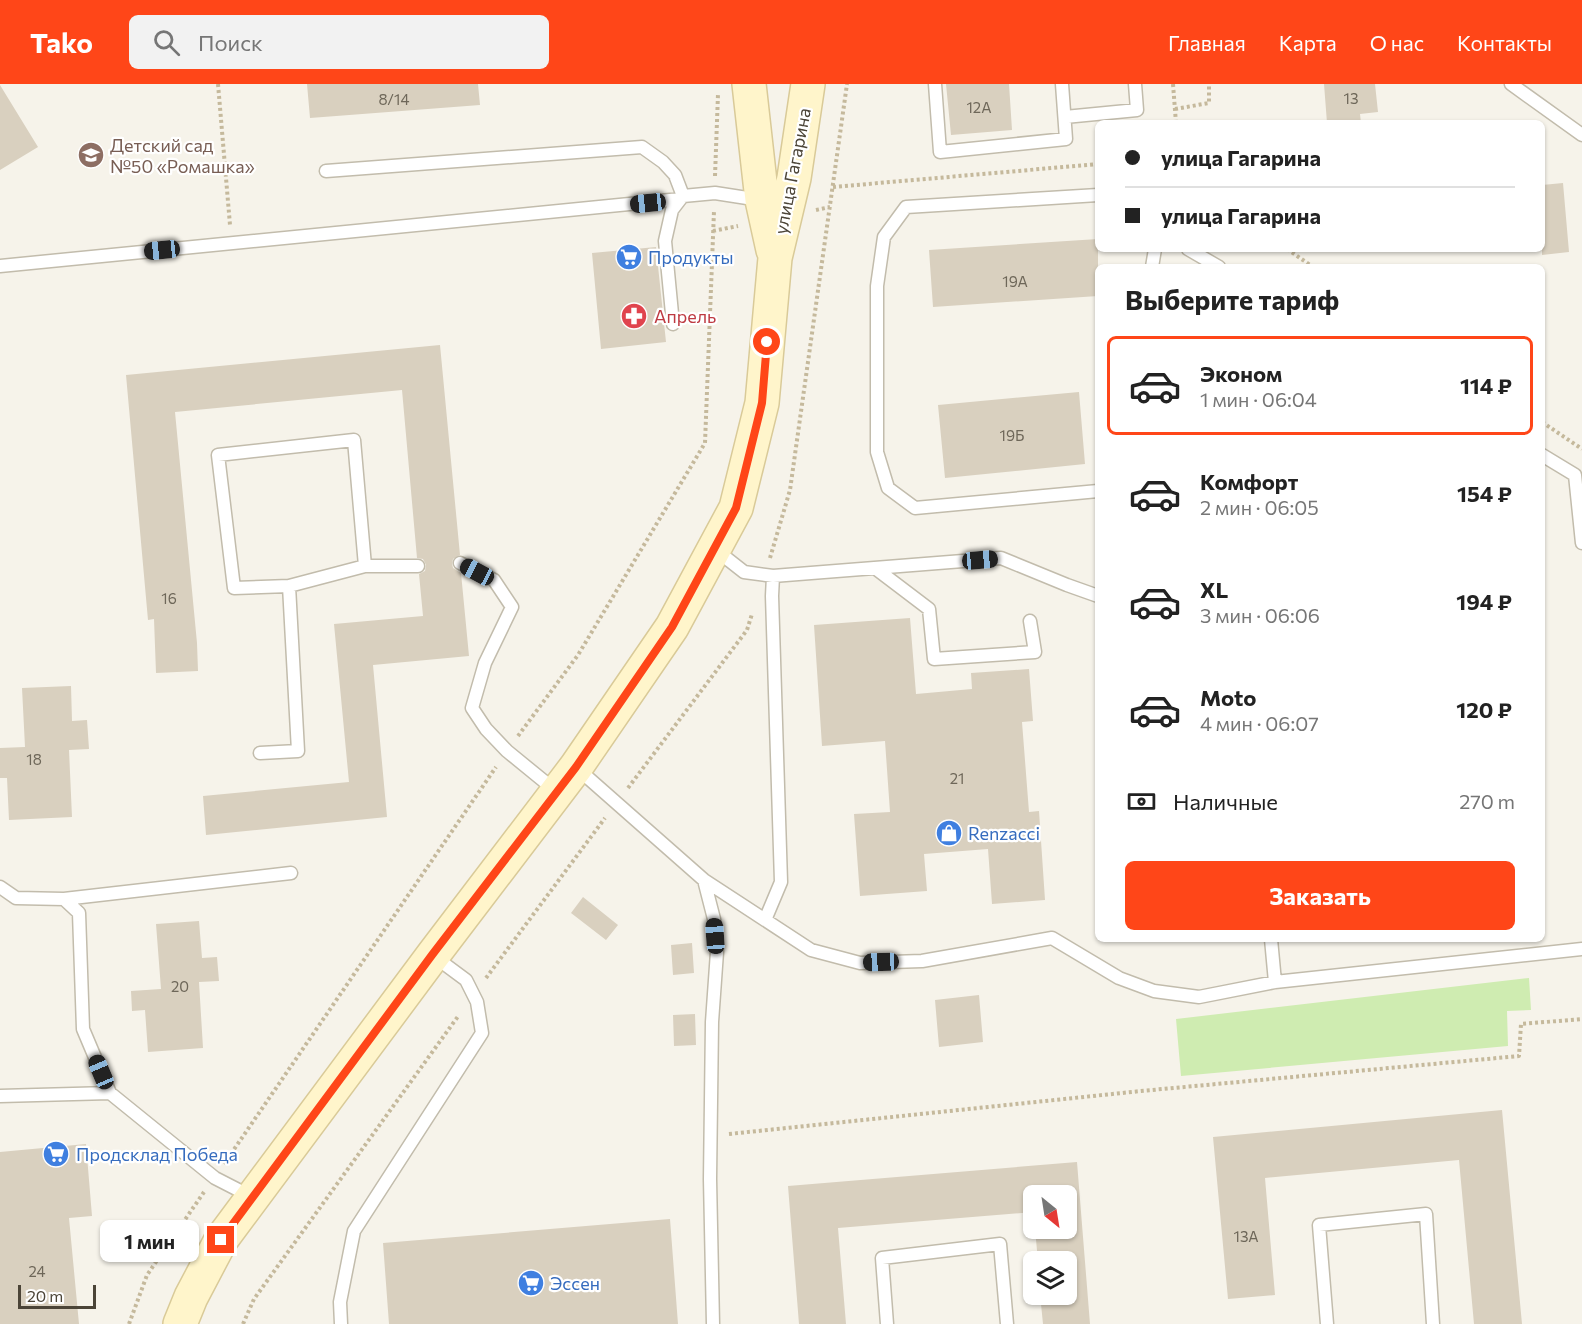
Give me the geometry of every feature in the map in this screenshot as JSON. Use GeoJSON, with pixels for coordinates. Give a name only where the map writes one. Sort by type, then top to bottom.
{"type":"FeatureCollection","features":[{"type":"Feature","properties":{"kind":"main road","name":"улица Гагарина"},"geometry":{"type":"LineString","coordinates":[[749,84],[762,201],[775,258]]}},
{"type":"Feature","properties":{"kind":"main road","name":"улица Гагарина"},"geometry":{"type":"LineString","coordinates":[[180,1324],[221,1240],[432,955],[567,779],[672,627],[715,550],[736,508],[762,403],[775,258],[794,178],[808,84]]}},
{"type":"Feature","properties":{"kind":"lane"},"geometry":{"type":"LineString","coordinates":[[935,84],[940,152],[1066,139],[1062,84]]}},
{"type":"Feature","properties":{"kind":"lane"},"geometry":{"type":"LineString","coordinates":[[1065,117],[1137,110],[1135,84]]}},
{"type":"Feature","properties":{"kind":"lane"},"geometry":{"type":"LineString","coordinates":[[1511,84],[1582,135]]}},
{"type":"Feature","properties":{"kind":"lane"},"geometry":{"type":"LineString","coordinates":[[326,171],[642,147],[663,162],[675,175],[682,198]]}},
{"type":"Feature","properties":{"kind":"lane"},"geometry":{"type":"LineString","coordinates":[[0,266],[715,193],[762,201]]}},
{"type":"Feature","properties":{"kind":"lane"},"geometry":{"type":"LineString","coordinates":[[1095,195],[906,207],[884,237],[877,286],[877,452],[888,488],[915,508],[1095,491]]}},
{"type":"Feature","properties":{"kind":"lane"},"geometry":{"type":"LineString","coordinates":[[673,324],[665,241],[672,210],[682,198]]}},
{"type":"Feature","properties":{"kind":"lane"},"geometry":{"type":"LineString","coordinates":[[1193,252],[1214,264]]}},
{"type":"Feature","properties":{"kind":"lane"},"geometry":{"type":"LineString","coordinates":[[365,566],[354,440],[218,455],[234,588],[289,586],[365,566],[418,566]]}},
{"type":"Feature","properties":{"kind":"lane"},"geometry":{"type":"LineString","coordinates":[[1545,457],[1575,475],[1582,543]]}},
{"type":"Feature","properties":{"kind":"lane"},"geometry":{"type":"LineString","coordinates":[[715,550],[744,572],[773,576],[1001,558],[1095,595]]}},
{"type":"Feature","properties":{"kind":"lane"},"geometry":{"type":"LineString","coordinates":[[460,563],[494,580],[513,607],[484,663],[472,708],[486,729],[507,751],[567,779],[704,880],[811,950],[860,963],[922,961],[1052,938],[1119,978],[1154,991],[1199,997],[1275,982],[1582,949]]}},
{"type":"Feature","properties":{"kind":"lane"},"geometry":{"type":"LineString","coordinates":[[875,568],[929,609],[934,659],[1035,652],[1030,621]]}},
{"type":"Feature","properties":{"kind":"lane"},"geometry":{"type":"LineString","coordinates":[[765,920],[782,882],[773,576]]}},
{"type":"Feature","properties":{"kind":"lane"},"geometry":{"type":"LineString","coordinates":[[260,753],[298,751],[289,586]]}},
{"type":"Feature","properties":{"kind":"lane"},"geometry":{"type":"LineString","coordinates":[[0,887],[16,898],[64,898],[291,873]]}},
{"type":"Feature","properties":{"kind":"lane"},"geometry":{"type":"LineString","coordinates":[[704,880],[714,919],[717,952],[712,1022],[713,1324]]}},
{"type":"Feature","properties":{"kind":"lane"},"geometry":{"type":"LineString","coordinates":[[64,898],[79,913],[83,1029],[110,1093],[214,1178],[253,1198]]}},
{"type":"Feature","properties":{"kind":"lane"},"geometry":{"type":"LineString","coordinates":[[1271,942],[1275,982]]}},
{"type":"Feature","properties":{"kind":"lane"},"geometry":{"type":"LineString","coordinates":[[341,1324],[340,1302],[354,1231],[482,1033],[477,1002],[466,980],[432,955]]}},
{"type":"Feature","properties":{"kind":"lane"},"geometry":{"type":"LineString","coordinates":[[0,1096],[110,1093]]}},
{"type":"Feature","properties":{"kind":"lane"},"geometry":{"type":"LineString","coordinates":[[1327,1324],[1319,1225],[1426,1214],[1432,1324]]}},
{"type":"Feature","properties":{"kind":"lane"},"geometry":{"type":"LineString","coordinates":[[887,1324],[882,1258],[999,1244],[1007,1324]]}},
{"type":"Feature","properties":{"kind":"path"},"geometry":{"type":"LineString","coordinates":[[218,84],[232,244]]}},
{"type":"Feature","properties":{"kind":"path"},"geometry":{"type":"LineString","coordinates":[[1173,84],[1176,120]]}},
{"type":"Feature","properties":{"kind":"path"},"geometry":{"type":"LineString","coordinates":[[1175,109],[1209,104],[1209,84]]}},
{"type":"Feature","properties":{"kind":"path"},"geometry":{"type":"LineString","coordinates":[[833,187],[1095,164]]}},
{"type":"Feature","properties":{"kind":"path"},"geometry":{"type":"LineString","coordinates":[[1291,252],[1309,264]]}},
{"type":"Feature","properties":{"kind":"path"},"geometry":{"type":"LineString","coordinates":[[1545,424],[1582,449]]}},
{"type":"Feature","properties":{"kind":"path"},"geometry":{"type":"LineString","coordinates":[[711,1136],[1141,1091],[1519,1056],[1521,1024],[1582,1019]]}},
{"type":"Feature","properties":{"kind":"green space"},"geometry":{"type":"Polygon","coordinates":[[[1529,978],[1531,1010],[1507,1011],[1508,1046],[1181,1076],[1176,1019],[1529,978]]]}},
{"type":"Feature","properties":{"kind":"building"},"geometry":{"type":"Polygon","coordinates":[[[307,84],[478,84],[480,105],[310,118],[307,84]]]}},
{"type":"Feature","properties":{"kind":"building"},"geometry":{"type":"Polygon","coordinates":[[[946,84],[1009,84],[1012,130],[951,135],[946,84]]]}},
{"type":"Feature","properties":{"kind":"building"},"geometry":{"type":"Polygon","coordinates":[[[1324,84],[1375,84],[1378,112],[1360,114],[1361,120],[1327,120],[1324,84]]]}},
{"type":"Feature","properties":{"kind":"building"},"geometry":{"type":"Polygon","coordinates":[[[0,85],[38,147],[0,170],[0,85]]]}},
{"type":"Feature","properties":{"kind":"building"},"geometry":{"type":"Polygon","coordinates":[[[1563,183],[1569,252],[1542,255],[1542,252],[1545,252],[1545,185],[1563,183]]]}},
{"type":"Feature","properties":{"kind":"building"},"geometry":{"type":"Polygon","coordinates":[[[1095,239],[1098,264],[1095,264],[1095,296],[933,307],[929,250],[1095,239]]]}},
{"type":"Feature","properties":{"kind":"building"},"geometry":{"type":"Polygon","coordinates":[[[656,247],[666,342],[601,349],[592,253],[656,247]]]}},
{"type":"Feature","properties":{"kind":"building"},"geometry":{"type":"Polygon","coordinates":[[[440,345],[460,555],[453,559],[452,564],[453,568],[461,573],[469,656],[373,665],[387,817],[206,835],[203,796],[349,782],[334,624],[423,616],[419,574],[425,571],[426,565],[423,559],[417,558],[402,390],[175,412],[198,671],[156,673],[154,619],[148,620],[126,375],[440,345]]]}},
{"type":"Feature","properties":{"kind":"building"},"geometry":{"type":"Polygon","coordinates":[[[1079,392],[1085,464],[945,478],[938,405],[1079,392]]]}},
{"type":"Feature","properties":{"kind":"building"},"geometry":{"type":"Polygon","coordinates":[[[910,618],[916,694],[972,689],[971,673],[1029,669],[1033,721],[1022,722],[1029,812],[1039,811],[1045,900],[992,904],[988,849],[924,854],[927,891],[860,896],[854,814],[890,812],[885,741],[822,746],[814,625],[910,618]]]}},
{"type":"Feature","properties":{"kind":"building"},"geometry":{"type":"Polygon","coordinates":[[[71,686],[72,721],[87,720],[89,749],[69,750],[72,817],[9,820],[7,778],[0,778],[0,748],[25,747],[22,688],[71,686]]]}},
{"type":"Feature","properties":{"kind":"building"},"geometry":{"type":"Polygon","coordinates":[[[583,897],[618,925],[606,940],[571,913],[583,897]]]}},
{"type":"Feature","properties":{"kind":"building"},"geometry":{"type":"Polygon","coordinates":[[[199,921],[202,958],[217,957],[219,981],[199,982],[203,1048],[148,1052],[145,1010],[132,1011],[131,991],[161,989],[156,924],[199,921]]]}},
{"type":"Feature","properties":{"kind":"building"},"geometry":{"type":"Polygon","coordinates":[[[692,943],[694,973],[673,975],[671,945],[692,943]]]}},
{"type":"Feature","properties":{"kind":"building"},"geometry":{"type":"Polygon","coordinates":[[[979,995],[983,1042],[939,1047],[935,1000],[979,995]]]}},
{"type":"Feature","properties":{"kind":"building"},"geometry":{"type":"Polygon","coordinates":[[[695,1014],[696,1045],[674,1046],[673,1015],[695,1014]]]}},
{"type":"Feature","properties":{"kind":"building"},"geometry":{"type":"Polygon","coordinates":[[[1502,1110],[1522,1324],[1474,1324],[1459,1160],[1265,1178],[1275,1295],[1228,1299],[1213,1137],[1502,1110]]]}},
{"type":"Feature","properties":{"kind":"building"},"geometry":{"type":"Polygon","coordinates":[[[86,1144],[92,1216],[69,1218],[79,1324],[0,1324],[0,1152],[86,1144]]]}},
{"type":"Feature","properties":{"kind":"building"},"geometry":{"type":"Polygon","coordinates":[[[1077,1162],[1090,1324],[1043,1324],[1041,1305],[1077,1305],[1077,1251],[1037,1251],[1036,1239],[1077,1239],[1077,1185],[1023,1185],[1023,1213],[838,1228],[846,1324],[799,1324],[788,1186],[1077,1162]]]}},
{"type":"Feature","properties":{"kind":"building","name":"Эссен"},"geometry":{"type":"Polygon","coordinates":[[[670,1219],[678,1324],[389,1324],[383,1243],[670,1219]]]}},
{"type":"Feature","properties":{"kind":"place","name":"Детский сад №50 «Ромашка»"},"geometry":{"type":"Point","coordinates":[91,155]}},
{"type":"Feature","properties":{"kind":"place","name":"Продукты"},"geometry":{"type":"Point","coordinates":[629,257]}},
{"type":"Feature","properties":{"kind":"place","name":"Апрель"},"geometry":{"type":"Point","coordinates":[634,316]}},
{"type":"Feature","properties":{"kind":"place","name":"Renzacci"},"geometry":{"type":"Point","coordinates":[949,833]}},
{"type":"Feature","properties":{"kind":"place","name":"Продсклад Победа"},"geometry":{"type":"Point","coordinates":[56,1154]}},
{"type":"Feature","properties":{"kind":"place","name":"Эссен"},"geometry":{"type":"Point","coordinates":[531,1283]}},
{"type":"Feature","properties":{"kind":"route"},"geometry":{"type":"LineString","coordinates":[[221,1240],[432,955],[576,767],[672,627],[736,508],[762,403],[767,342]]}}]}
